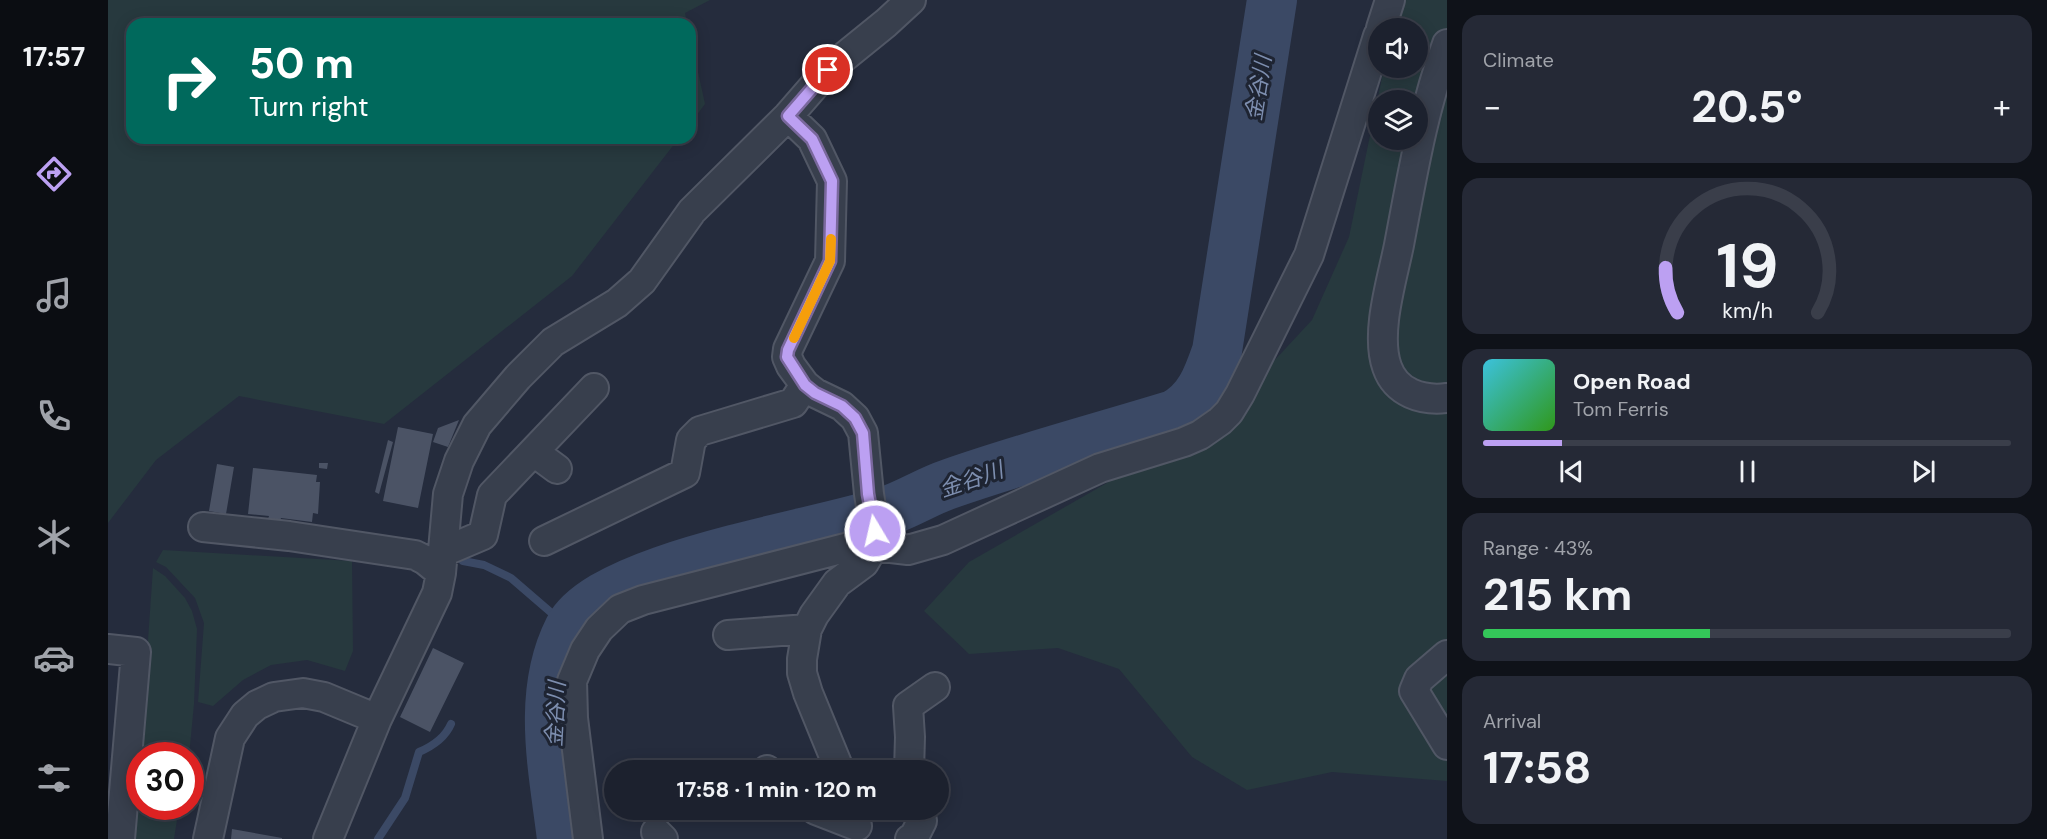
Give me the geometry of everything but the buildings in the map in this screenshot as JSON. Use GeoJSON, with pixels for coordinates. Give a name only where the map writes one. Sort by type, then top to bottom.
{"type":"FeatureCollection","features":[{"type":"Feature","properties":{"kind":"street"},"geometry":{"type":"LineString","coordinates":[[328,839],[377,719],[437,593],[437,562],[448,494],[453,477],[477,425],[518,377],[554,342],[617,303],[642,281],[692,211],[788,116],[828,70],[911,0]]}},
{"type":"Feature","properties":{"kind":"street"},"geometry":{"type":"LineString","coordinates":[[1384,18],[1390,0]]}},
{"type":"Feature","properties":{"kind":"street"},"geometry":{"type":"LineString","coordinates":[[1447,44],[1425,108],[1385,316],[1383,351],[1390,375],[1398,384],[1420,398],[1447,398]]}},
{"type":"Feature","properties":{"kind":"street"},"geometry":{"type":"LineString","coordinates":[[588,839],[573,718],[572,681],[585,650],[599,629],[620,609],[643,600],[849,547],[874,538],[908,550],[943,540],[1100,468],[1185,442],[1210,429],[1229,412],[1309,255],[1368,68]]}},
{"type":"Feature","properties":{"kind":"street"},"geometry":{"type":"LineString","coordinates":[[788,116],[812,139],[832,181],[830,261],[788,350],[787,357],[805,385],[815,393],[842,406],[855,418],[863,433],[874,538],[864,563],[844,577],[814,615],[807,629],[804,646],[802,673],[835,760]]}},
{"type":"Feature","properties":{"kind":"street"},"geometry":{"type":"LineString","coordinates":[[544,541],[686,473],[690,440],[700,430],[793,403],[805,385]]}},
{"type":"Feature","properties":{"kind":"street"},"geometry":{"type":"LineString","coordinates":[[203,527],[289,536],[403,553],[437,562],[483,535],[492,495],[594,388]]}},
{"type":"Feature","properties":{"kind":"street"},"geometry":{"type":"LineString","coordinates":[[534,452],[557,469]]}},
{"type":"Feature","properties":{"kind":"street"},"geometry":{"type":"LineString","coordinates":[[430,520],[437,562]]}},
{"type":"Feature","properties":{"kind":"street"},"geometry":{"type":"LineString","coordinates":[[728,635],[807,629]]}},
{"type":"Feature","properties":{"kind":"street"},"geometry":{"type":"LineString","coordinates":[[108,650],[136,652],[117,771],[120,839]]}},
{"type":"Feature","properties":{"kind":"street"},"geometry":{"type":"LineString","coordinates":[[1447,655],[1419,679],[1414,691],[1421,706],[1447,744]]}},
{"type":"Feature","properties":{"kind":"street"},"geometry":{"type":"LineString","coordinates":[[909,760],[908,706],[935,687]]}},
{"type":"Feature","properties":{"kind":"street"},"geometry":{"type":"LineString","coordinates":[[208,839],[230,738],[245,715],[257,705],[274,697],[303,693],[324,697],[377,719]]}},
{"type":"Feature","properties":{"kind":"street"},"geometry":{"type":"LineString","coordinates":[[910,839],[914,837],[922,820]]}},
{"type":"Feature","properties":{"kind":"shaded area"},"geometry":{"type":"Polygon","coordinates":[[[108,0],[710,0],[685,13],[686,18],[126,18],[126,144],[674,144],[572,276],[384,424],[239,396],[156,460],[108,523],[108,0]]]}},
{"type":"Feature","properties":{"kind":"shaded area"},"geometry":{"type":"Polygon","coordinates":[[[1398,0],[1447,0],[1447,781],[1332,772],[1247,790],[1192,757],[1119,669],[1058,648],[969,654],[924,611],[969,562],[1222,417],[1312,320],[1349,237],[1368,145],[1368,150],[1428,150],[1428,90],[1379,90],[1382,78],[1428,78],[1428,18],[1394,18],[1398,0]]]}},
{"type":"Feature","properties":{"kind":"shaded area"},"geometry":{"type":"Polygon","coordinates":[[[696,63],[705,104],[696,116],[696,63]]]}},
{"type":"Feature","properties":{"kind":"shaded area"},"geometry":{"type":"Polygon","coordinates":[[[163,550],[352,561],[353,651],[345,671],[307,660],[271,665],[243,680],[213,706],[198,702],[204,623],[195,598],[166,567],[156,562],[163,550]]]}},
{"type":"Feature","properties":{"kind":"shaded area"},"geometry":{"type":"Polygon","coordinates":[[[153,568],[165,576],[185,598],[192,611],[197,629],[194,704],[190,742],[141,742],[153,568]]]}},
{"type":"Feature","properties":{"kind":"shaded area"},"geometry":{"type":"Polygon","coordinates":[[[136,820],[177,820],[174,839],[135,839],[136,820]]]}},
{"type":"Feature","properties":{"kind":"waterway","name":"金谷川"},"geometry":{"type":"LineString","coordinates":[[562,839],[550,733],[553,680],[559,654],[569,629],[589,607],[623,587],[666,570],[714,555],[887,511],[941,487],[1174,415],[1197,395],[1217,351],[1272,0]]}},
{"type":"Feature","properties":{"kind":"waterway"},"geometry":{"type":"LineString","coordinates":[[463,561],[484,565],[511,578],[569,628]]}},
{"type":"Feature","properties":{"kind":"waterway"},"geometry":{"type":"LineString","coordinates":[[378,839],[405,798],[419,752],[438,741],[451,724]]}},
{"type":"Feature","properties":{"kind":"slow traffic"},"geometry":{"type":"LineString","coordinates":[[794,338],[830,261],[831,239]]}},
{"type":"Feature","properties":{"kind":"route"},"geometry":{"type":"LineString","coordinates":[[828,70],[788,116],[812,139],[832,181],[830,261],[788,350],[787,357],[805,385],[815,393],[842,406],[855,418],[863,433],[868,494],[875,531]]}}]}
